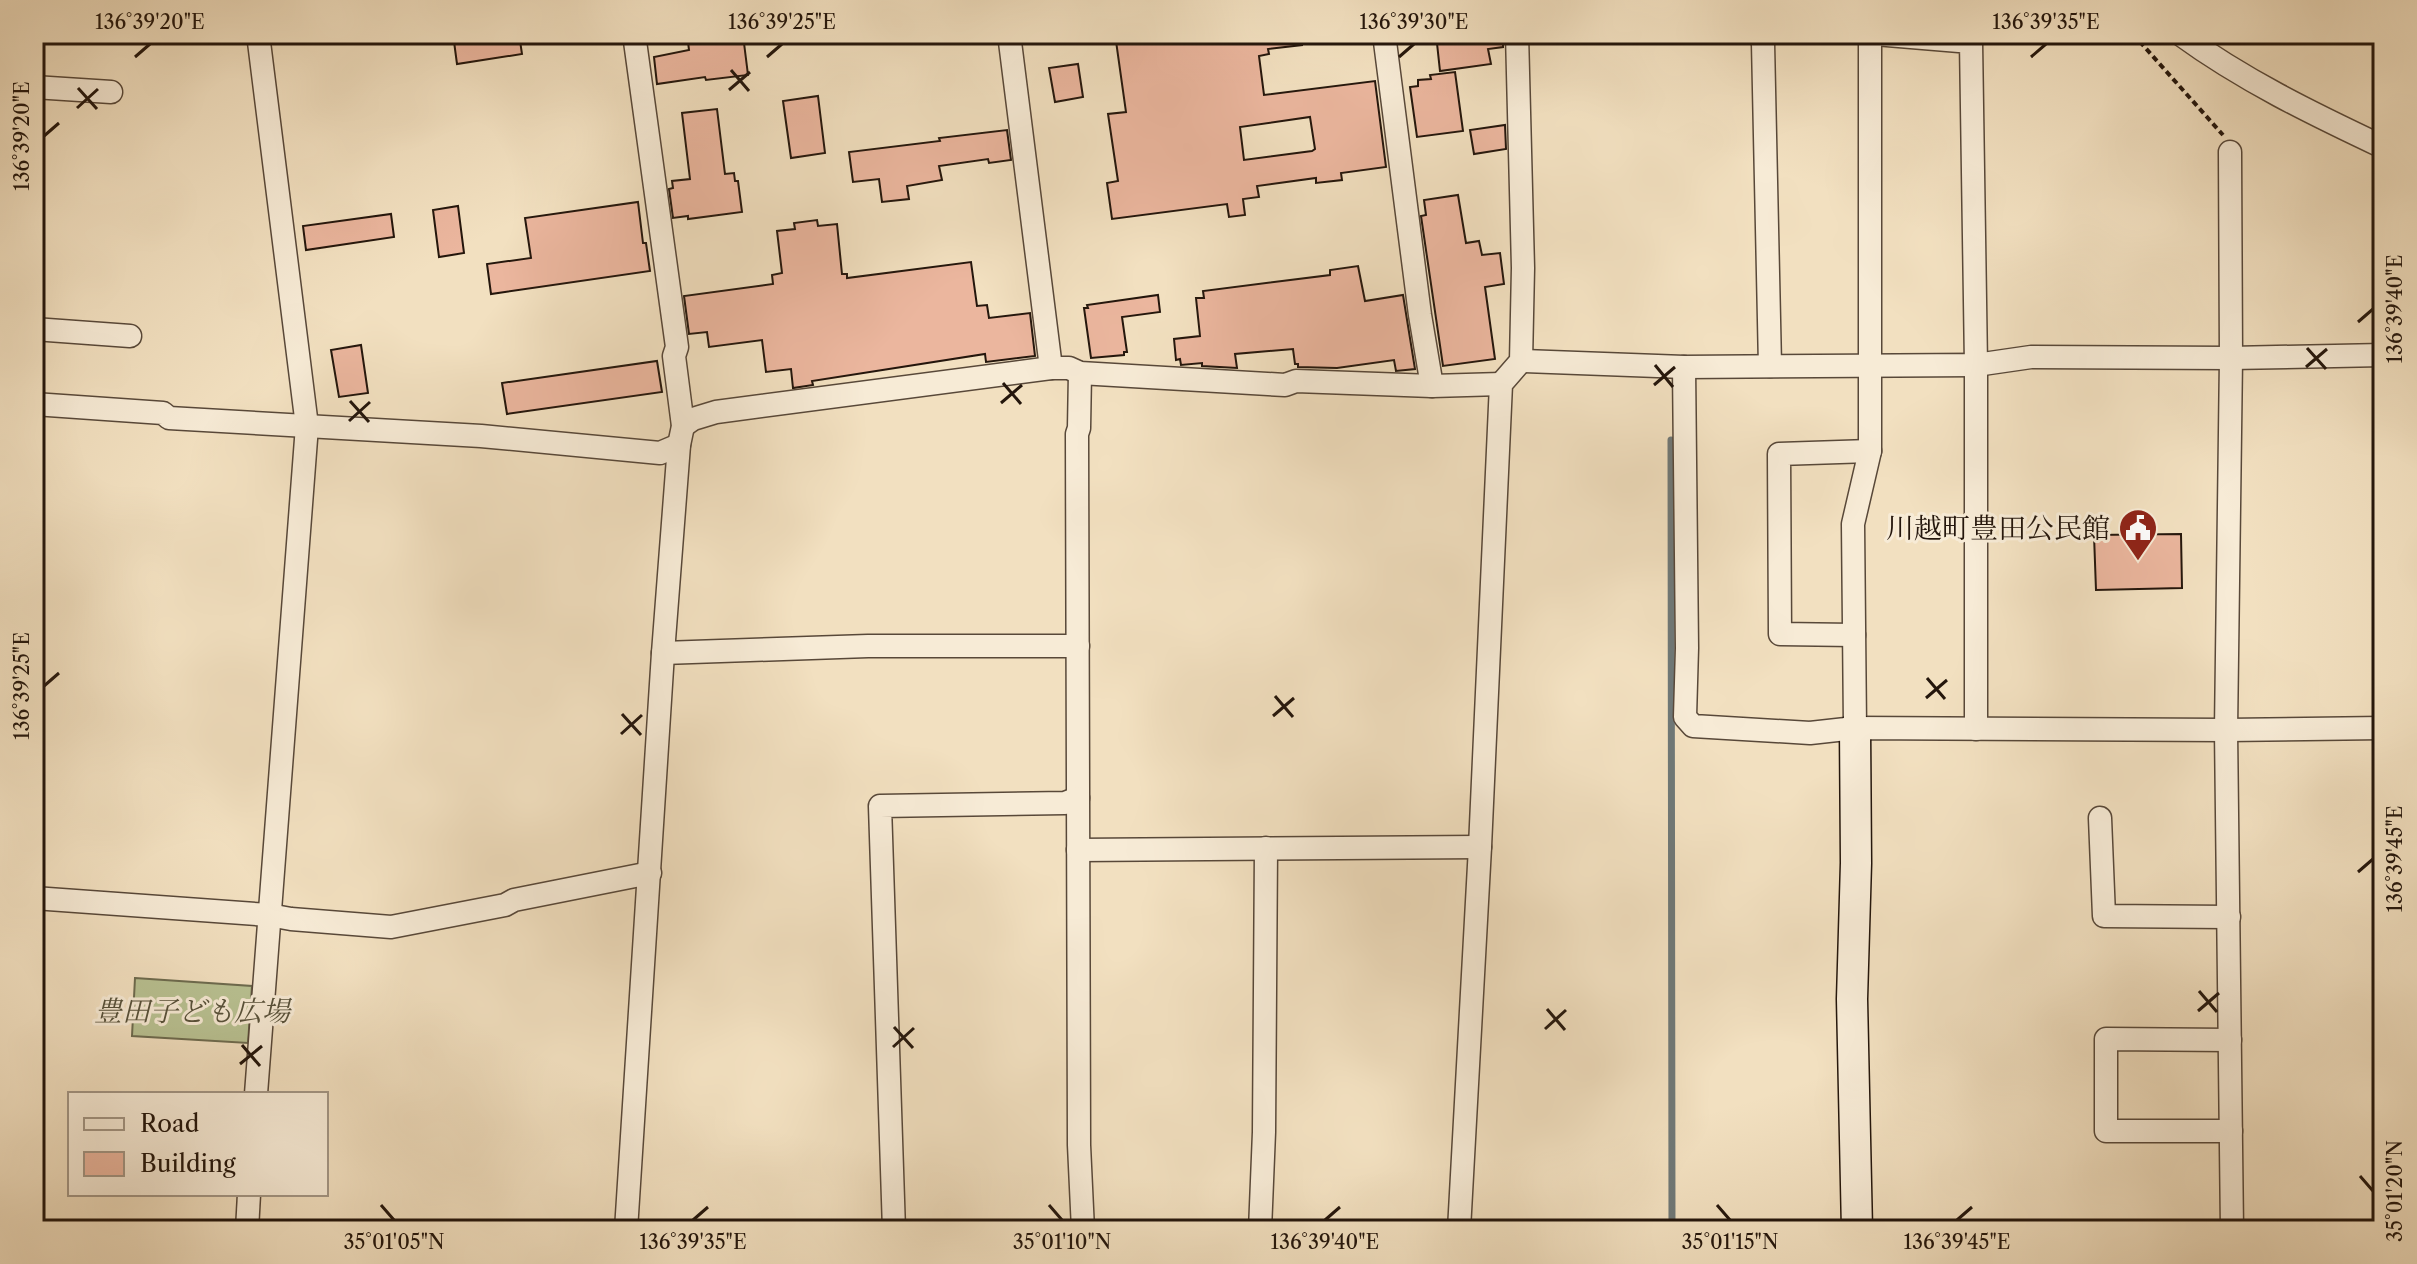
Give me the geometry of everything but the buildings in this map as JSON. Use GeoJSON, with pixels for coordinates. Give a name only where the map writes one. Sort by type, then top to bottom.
{"type":"FeatureCollection","features":[{"type":"Feature","properties":{"kind":"street"},"geometry":{"type":"LineString","coordinates":[[256,1092],[307,426],[258,34]]}},
{"type":"Feature","properties":{"kind":"street"},"geometry":{"type":"LineString","coordinates":[[626,1230],[663,653],[681,435],[674,356],[677,347],[634,34]]}},
{"type":"Feature","properties":{"kind":"street"},"geometry":{"type":"LineString","coordinates":[[1009,34],[1051,368]]}},
{"type":"Feature","properties":{"kind":"street"},"geometry":{"type":"LineString","coordinates":[[1384,34],[1432,386]]}},
{"type":"Feature","properties":{"kind":"street"},"geometry":{"type":"LineString","coordinates":[[1459,1230],[1501,384],[1521,361],[1523,268],[1517,34]]}},
{"type":"Feature","properties":{"kind":"street"},"geometry":{"type":"LineString","coordinates":[[1759,34],[1763,43],[1770,366]]}},
{"type":"Feature","properties":{"kind":"street"},"geometry":{"type":"LineString","coordinates":[[1857,1230],[1852,999],[1856,863],[1853,524],[1870,451],[1872,34],[1971,42],[1976,365],[1976,729]]}},
{"type":"Feature","properties":{"kind":"street"},"geometry":{"type":"LineString","coordinates":[[2180,34],[2207,54],[2302,109],[2383,147]]}},
{"type":"Feature","properties":{"kind":"street"},"geometry":{"type":"LineString","coordinates":[[34,87],[111,92]]}},
{"type":"Feature","properties":{"kind":"street"},"geometry":{"type":"LineString","coordinates":[[2230,152],[2231,358],[2226,730],[2232,1230]]}},
{"type":"Feature","properties":{"kind":"street"},"geometry":{"type":"LineString","coordinates":[[34,329],[130,336]]}},
{"type":"Feature","properties":{"kind":"street"},"geometry":{"type":"LineString","coordinates":[[1521,361],[1684,367],[1976,365],[2031,357],[2383,355]]}},
{"type":"Feature","properties":{"kind":"street"},"geometry":{"type":"LineString","coordinates":[[1684,367],[1685,717],[1693,726],[1810,733],[1855,728],[2383,728]]}},
{"type":"Feature","properties":{"kind":"street"},"geometry":{"type":"LineString","coordinates":[[34,404],[163,413],[169,418],[481,436],[660,453],[703,415],[1051,368],[1069,368],[1080,373],[1285,385],[1296,381],[1432,386],[1501,384]]}},
{"type":"Feature","properties":{"kind":"street"},"geometry":{"type":"LineString","coordinates":[[1080,373],[1077,434],[1079,1145],[1083,1230]]}},
{"type":"Feature","properties":{"kind":"street"},"geometry":{"type":"LineString","coordinates":[[1854,635],[1780,634],[1779,454],[1870,451]]}},
{"type":"Feature","properties":{"kind":"street"},"geometry":{"type":"LineString","coordinates":[[663,653],[868,646],[1078,646]]}},
{"type":"Feature","properties":{"kind":"street"},"geometry":{"type":"LineString","coordinates":[[894,1230],[880,806],[1065,803],[1078,798]]}},
{"type":"Feature","properties":{"kind":"street"},"geometry":{"type":"LineString","coordinates":[[2100,818],[2104,916],[2229,917]]}},
{"type":"Feature","properties":{"kind":"street"},"geometry":{"type":"LineString","coordinates":[[1078,850],[1480,847]]}},
{"type":"Feature","properties":{"kind":"street"},"geometry":{"type":"LineString","coordinates":[[1260,1230],[1264,1132],[1266,848]]}},
{"type":"Feature","properties":{"kind":"street"},"geometry":{"type":"LineString","coordinates":[[34,898],[391,927],[650,873]]}},
{"type":"Feature","properties":{"kind":"street"},"geometry":{"type":"LineString","coordinates":[[2230,1040],[2106,1039],[2106,1131],[2231,1131]]}},
{"type":"Feature","properties":{"kind":"street"},"geometry":{"type":"LineString","coordinates":[[247,1230],[249,1196]]}},
{"type":"Feature","properties":{"kind":"path"},"geometry":{"type":"LineString","coordinates":[[2133,34],[2227,140],[2230,152]]}},
{"type":"Feature","properties":{"kind":"green space","name":"豊田子ども広場"},"geometry":{"type":"Polygon","coordinates":[[[135,978],[252,986],[248,1043],[132,1036],[135,978]]]}},
{"type":"Feature","properties":{"kind":"waterway"},"geometry":{"type":"LineString","coordinates":[[1671,440],[1672,1230]]}},
{"type":"Feature","properties":{"kind":"place","name":"川越町豊田公民館"},"geometry":{"type":"Point","coordinates":[2138,562]}}]}
